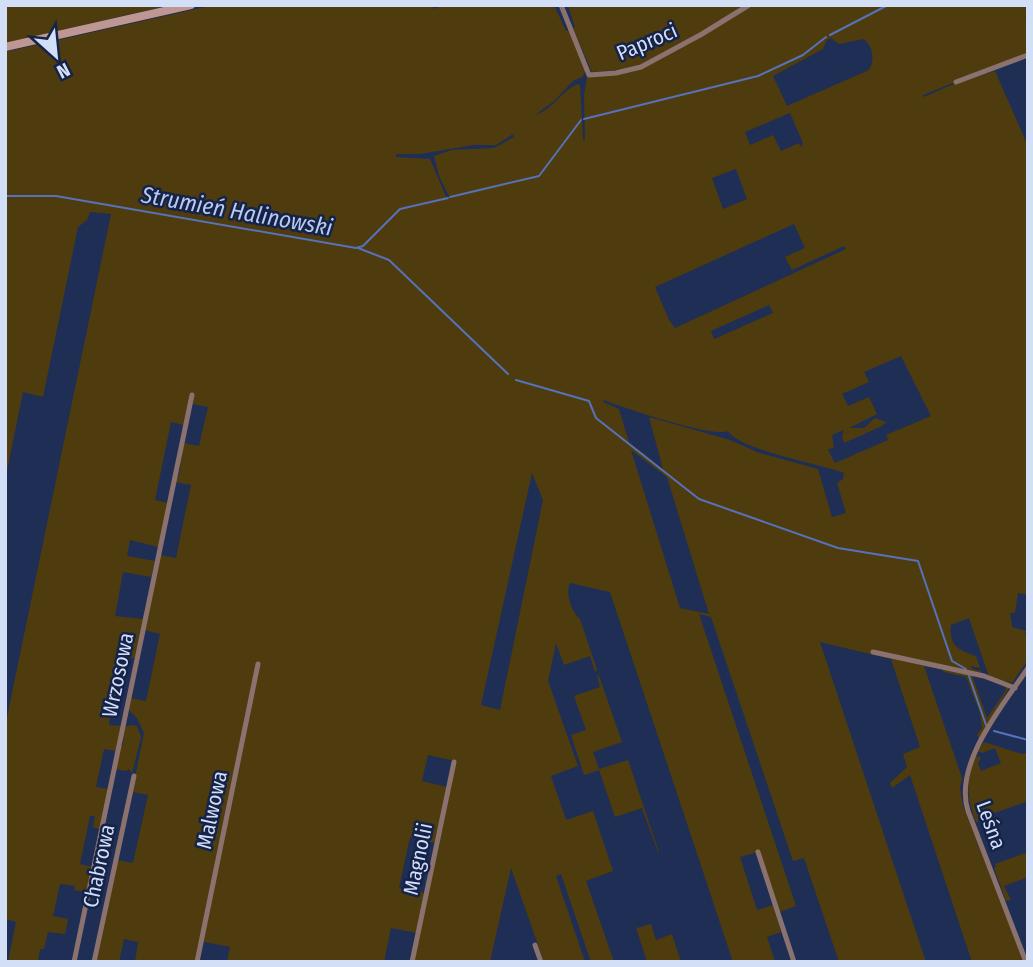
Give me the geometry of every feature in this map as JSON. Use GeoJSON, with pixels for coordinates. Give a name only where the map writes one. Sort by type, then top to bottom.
{"type":"FeatureCollection","features":[{"type":"Feature","properties":{"kind":"street"},"geometry":{"type":"LineString","coordinates":[[5,47],[191,5]]}},
{"type":"Feature","properties":{"kind":"street","name":"Paproci"},"geometry":{"type":"LineString","coordinates":[[561,5],[589,75],[616,73],[641,67],[749,5]]}},
{"type":"Feature","properties":{"kind":"street"},"geometry":{"type":"LineString","coordinates":[[956,82],[1028,55]]}},
{"type":"Feature","properties":{"kind":"street","name":"Wrzosowa"},"geometry":{"type":"LineString","coordinates":[[74,962],[192,395]]}},
{"type":"Feature","properties":{"kind":"street"},"geometry":{"type":"LineString","coordinates":[[873,652],[984,676],[1015,688]]}},
{"type":"Feature","properties":{"kind":"street","name":"Malwowa"},"geometry":{"type":"LineString","coordinates":[[197,962],[258,664]]}},
{"type":"Feature","properties":{"kind":"street","name":"Leśna"},"geometry":{"type":"LineString","coordinates":[[1026,962],[968,811],[965,779],[970,761],[1028,668]]}},
{"type":"Feature","properties":{"kind":"street","name":"Magnolii"},"geometry":{"type":"LineString","coordinates":[[412,962],[454,762]]}},
{"type":"Feature","properties":{"kind":"street","name":"Chabrowa"},"geometry":{"type":"LineString","coordinates":[[94,962],[134,776]]}},
{"type":"Feature","properties":{"kind":"street"},"geometry":{"type":"LineString","coordinates":[[758,852],[794,962]]}},
{"type":"Feature","properties":{"kind":"street"},"geometry":{"type":"LineString","coordinates":[[535,945],[541,962]]}},
{"type":"Feature","properties":{"kind":"shaded area"},"geometry":{"type":"Polygon","coordinates":[[[5,5],[170,5],[5,43],[5,5]]]}},
{"type":"Feature","properties":{"kind":"shaded area"},"geometry":{"type":"Polygon","coordinates":[[[214,5],[431,5],[434,9],[443,5],[554,5],[566,31],[570,30],[586,70],[582,77],[573,81],[554,101],[535,115],[547,109],[569,89],[580,84],[583,141],[587,77],[633,72],[642,65],[592,72],[573,29],[575,27],[568,5],[1028,5],[1028,14],[1025,16],[1028,22],[1028,53],[923,95],[924,97],[995,71],[1028,146],[1028,595],[1018,593],[1015,613],[1010,613],[1012,627],[1026,631],[1025,636],[1028,636],[1028,660],[1012,683],[991,678],[969,618],[951,625],[956,646],[976,656],[980,668],[971,666],[972,669],[981,671],[981,674],[972,675],[987,718],[1006,690],[1005,686],[1009,688],[979,738],[977,735],[982,728],[980,713],[966,677],[924,666],[962,778],[960,788],[963,806],[1024,962],[972,962],[910,775],[892,788],[890,783],[907,767],[903,754],[920,747],[891,659],[820,642],[926,962],[839,962],[804,858],[793,861],[711,617],[699,614],[796,906],[780,912],[759,852],[740,857],[757,910],[773,905],[781,932],[767,937],[775,962],[733,962],[610,592],[570,583],[570,602],[580,619],[597,670],[595,672],[590,656],[564,665],[556,643],[548,681],[578,766],[551,776],[566,820],[593,811],[613,871],[586,881],[614,962],[591,962],[561,874],[556,876],[585,962],[544,962],[511,868],[490,962],[414,962],[455,761],[428,755],[422,781],[447,787],[436,843],[410,837],[399,888],[425,893],[417,933],[391,928],[384,962],[227,962],[230,947],[200,941],[195,962],[135,962],[138,942],[124,939],[119,962],[96,962],[117,860],[133,863],[148,795],[132,792],[144,733],[137,718],[128,709],[130,698],[146,701],[160,634],[144,630],[160,555],[176,558],[191,485],[175,482],[179,475],[184,443],[199,446],[208,407],[193,404],[194,395],[184,425],[171,422],[155,500],[168,503],[158,547],[130,540],[127,556],[155,561],[151,577],[123,572],[115,616],[142,619],[145,613],[135,658],[123,657],[109,723],[122,726],[116,751],[104,749],[96,787],[108,789],[100,829],[93,827],[95,816],[90,816],[80,864],[92,867],[87,892],[74,890],[75,886],[60,884],[53,916],[68,919],[65,934],[48,932],[44,949],[40,949],[38,962],[8,962],[16,922],[5,919],[5,727],[111,214],[90,212],[87,220],[78,227],[43,397],[23,392],[5,481],[5,52],[214,5]],[[831,38],[823,49],[773,76],[787,106],[869,70],[871,66],[871,50],[864,39],[839,44],[831,38]],[[790,113],[745,132],[750,145],[773,135],[781,151],[799,143],[801,147],[803,143],[790,113]],[[513,134],[496,145],[473,145],[420,154],[396,154],[396,157],[430,159],[447,199],[450,198],[439,176],[434,156],[452,150],[494,148],[514,137],[513,134]],[[736,169],[712,178],[723,209],[747,199],[736,169]],[[794,224],[655,287],[675,328],[846,249],[844,246],[792,270],[785,257],[805,248],[794,224]],[[769,305],[711,331],[714,339],[773,313],[769,305]],[[901,356],[864,372],[869,382],[842,394],[848,406],[869,397],[877,414],[849,428],[864,428],[875,418],[886,422],[844,443],[844,430],[832,435],[834,447],[828,450],[835,463],[888,440],[886,435],[931,416],[901,356]],[[604,400],[603,402],[619,409],[629,442],[663,469],[649,417],[818,469],[832,517],[846,513],[837,483],[843,479],[844,473],[763,450],[735,438],[728,431],[687,426],[604,400]],[[631,450],[680,608],[709,614],[667,477],[631,450]],[[532,473],[481,705],[500,710],[543,500],[532,473]]]}},
{"type":"Feature","properties":{"kind":"shaded area"},"geometry":{"type":"Polygon","coordinates":[[[597,675],[622,742],[593,752],[599,769],[628,760],[659,852],[642,808],[615,817],[599,770],[584,775],[571,735],[586,730],[574,696],[600,687],[597,675]]]}},
{"type":"Feature","properties":{"kind":"shaded area"},"geometry":{"type":"Polygon","coordinates":[[[137,726],[141,737],[128,790],[132,773],[129,769],[116,769],[120,747],[123,745],[124,728],[137,726]]]}},
{"type":"Feature","properties":{"kind":"shaded area"},"geometry":{"type":"Polygon","coordinates":[[[984,742],[1022,754],[1026,753],[1028,744],[1028,801],[976,822],[968,789],[975,756],[981,757],[978,763],[981,771],[1001,763],[995,748],[982,753],[978,751],[984,742]]]}},
{"type":"Feature","properties":{"kind":"shaded area"},"geometry":{"type":"Polygon","coordinates":[[[1028,852],[1028,877],[1004,886],[1011,900],[1006,901],[995,864],[1028,852]]]}},
{"type":"Feature","properties":{"kind":"shaded area"},"geometry":{"type":"Polygon","coordinates":[[[635,924],[637,928],[651,924],[656,940],[672,934],[681,962],[647,962],[635,924]]]}},
{"type":"Feature","properties":{"kind":"waterway","name":"Strumień Halinowski"},"geometry":{"type":"LineString","coordinates":[[830,35],[888,5]]}},
{"type":"Feature","properties":{"kind":"waterway","name":"Strumień Halinowski"},"geometry":{"type":"LineString","coordinates":[[584,119],[758,76],[803,55],[826,37]]}},
{"type":"Feature","properties":{"kind":"waterway","name":"Strumień Halinowski"},"geometry":{"type":"LineString","coordinates":[[450,197],[539,176],[581,120]]}},
{"type":"Feature","properties":{"kind":"waterway","name":"Strumień Halinowski"},"geometry":{"type":"LineString","coordinates":[[5,196],[56,196],[356,248],[363,246],[400,209],[448,198]]}},
{"type":"Feature","properties":{"kind":"waterway"},"geometry":{"type":"LineString","coordinates":[[358,248],[389,260],[508,374]]}},
{"type":"Feature","properties":{"kind":"waterway"},"geometry":{"type":"LineString","coordinates":[[516,380],[589,401],[596,418],[699,499],[838,548],[918,561],[952,661],[966,669]]}},
{"type":"Feature","properties":{"kind":"waterway"},"geometry":{"type":"LineString","coordinates":[[969,676],[986,725]]}},
{"type":"Feature","properties":{"kind":"waterway"},"geometry":{"type":"LineString","coordinates":[[994,731],[1028,740]]}}]}
